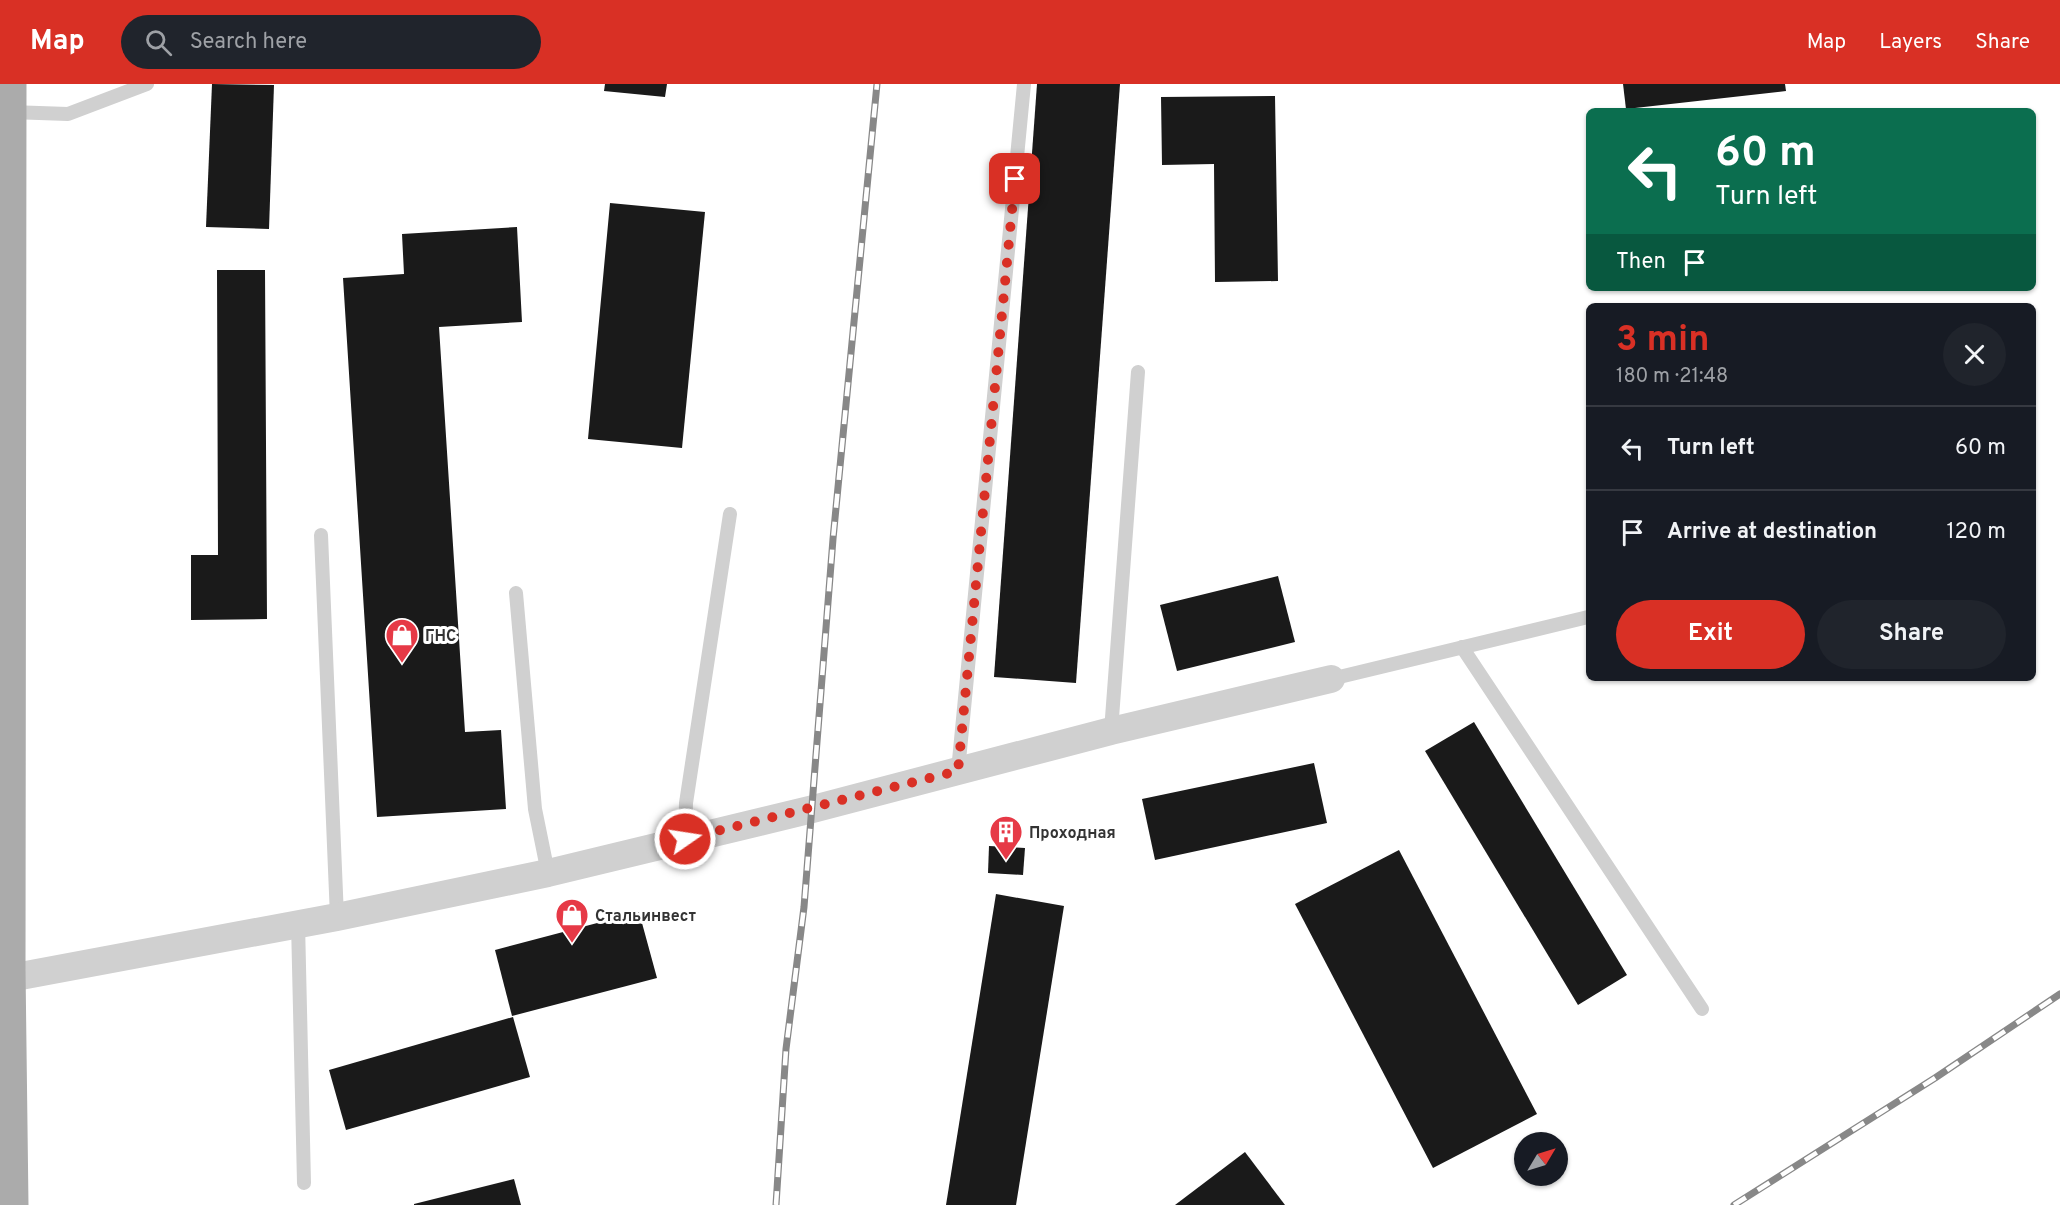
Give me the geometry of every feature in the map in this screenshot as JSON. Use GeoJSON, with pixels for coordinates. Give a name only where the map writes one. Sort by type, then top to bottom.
{"type":"FeatureCollection","features":[{"type":"Feature","properties":{"kind":"main road"},"geometry":{"type":"LineString","coordinates":[[10,98],[4,550],[12,1205]]}},
{"type":"Feature","properties":{"kind":"street"},"geometry":{"type":"LineString","coordinates":[[10,978],[337,917],[548,873],[1111,731],[1331,679]]}},
{"type":"Feature","properties":{"kind":"lane"},"geometry":{"type":"LineString","coordinates":[[10,98],[68,114],[147,84]]}},
{"type":"Feature","properties":{"kind":"lane"},"geometry":{"type":"LineString","coordinates":[[958,771],[1024,84]]}},
{"type":"Feature","properties":{"kind":"lane"},"geometry":{"type":"LineString","coordinates":[[1111,731],[1138,372]]}},
{"type":"Feature","properties":{"kind":"lane"},"geometry":{"type":"LineString","coordinates":[[685,839],[686,803],[730,514]]}},
{"type":"Feature","properties":{"kind":"lane"},"geometry":{"type":"LineString","coordinates":[[321,535],[337,917]]}},
{"type":"Feature","properties":{"kind":"lane"},"geometry":{"type":"LineString","coordinates":[[516,593],[535,809],[548,873]]}},
{"type":"Feature","properties":{"kind":"lane"},"geometry":{"type":"LineString","coordinates":[[1331,679],[1586,617]]}},
{"type":"Feature","properties":{"kind":"lane"},"geometry":{"type":"LineString","coordinates":[[1462,647],[1702,1009]]}},
{"type":"Feature","properties":{"kind":"lane"},"geometry":{"type":"LineString","coordinates":[[298,923],[304,1183]]}},
{"type":"Feature","properties":{"kind":"building"},"geometry":{"type":"Polygon","coordinates":[[[212,84],[274,85],[269,229],[206,227],[212,84]]]}},
{"type":"Feature","properties":{"kind":"building"},"geometry":{"type":"Polygon","coordinates":[[[605,84],[667,84],[665,97],[604,91],[605,84]]]}},
{"type":"Feature","properties":{"kind":"building"},"geometry":{"type":"Polygon","coordinates":[[[1037,84],[1120,84],[1076,683],[994,677],[1037,84]]]}},
{"type":"Feature","properties":{"kind":"building"},"geometry":{"type":"Polygon","coordinates":[[[1623,84],[1785,84],[1786,91],[1635,108],[1626,108],[1623,84]]]}},
{"type":"Feature","properties":{"kind":"building"},"geometry":{"type":"Polygon","coordinates":[[[1275,96],[1278,281],[1215,282],[1214,164],[1162,165],[1161,97],[1275,96]]]}},
{"type":"Feature","properties":{"kind":"building"},"geometry":{"type":"Polygon","coordinates":[[[610,203],[705,212],[682,448],[588,439],[610,203]]]}},
{"type":"Feature","properties":{"kind":"building"},"geometry":{"type":"Polygon","coordinates":[[[517,227],[522,322],[439,327],[465,732],[501,730],[506,809],[377,817],[343,278],[404,274],[402,234],[517,227]]]}},
{"type":"Feature","properties":{"kind":"building"},"geometry":{"type":"Polygon","coordinates":[[[217,270],[265,270],[267,619],[191,620],[191,555],[218,555],[217,270]]]}},
{"type":"Feature","properties":{"kind":"building"},"geometry":{"type":"Polygon","coordinates":[[[1278,576],[1295,642],[1177,671],[1160,605],[1278,576]]]}},
{"type":"Feature","properties":{"kind":"building"},"geometry":{"type":"Polygon","coordinates":[[[1474,722],[1627,975],[1578,1005],[1425,751],[1474,722]]]}},
{"type":"Feature","properties":{"kind":"building"},"geometry":{"type":"Polygon","coordinates":[[[1314,763],[1327,823],[1155,860],[1142,799],[1314,763]]]}},
{"type":"Feature","properties":{"kind":"building","name":"Проходная"},"geometry":{"type":"Polygon","coordinates":[[[989,846],[1025,848],[1023,875],[988,873],[989,846]]]}},
{"type":"Feature","properties":{"kind":"building"},"geometry":{"type":"Polygon","coordinates":[[[1399,850],[1537,1114],[1433,1168],[1295,904],[1399,850]]]}},
{"type":"Feature","properties":{"kind":"building"},"geometry":{"type":"Polygon","coordinates":[[[996,894],[1064,906],[1016,1205],[946,1205],[996,894]]]}},
{"type":"Feature","properties":{"kind":"building"},"geometry":{"type":"Polygon","coordinates":[[[639,912],[657,978],[512,1016],[495,950],[639,912]]]}},
{"type":"Feature","properties":{"kind":"building"},"geometry":{"type":"Polygon","coordinates":[[[513,1017],[530,1077],[346,1130],[329,1070],[513,1017]]]}},
{"type":"Feature","properties":{"kind":"building"},"geometry":{"type":"Polygon","coordinates":[[[1245,1152],[1285,1205],[1175,1205],[1245,1152]]]}},
{"type":"Feature","properties":{"kind":"building"},"geometry":{"type":"Polygon","coordinates":[[[514,1179],[521,1205],[414,1205],[414,1204],[514,1179]]]}},
{"type":"Feature","properties":{"kind":"railway"},"geometry":{"type":"LineString","coordinates":[[776,1205],[786,1049],[804,907],[833,539],[877,84]]}},
{"type":"Feature","properties":{"kind":"railway"},"geometry":{"type":"LineString","coordinates":[[1734,1205],[1935,1078],[2060,994]]}},
{"type":"Feature","properties":{"kind":"place","name":"ГНС"},"geometry":{"type":"Point","coordinates":[402,664]}},
{"type":"Feature","properties":{"kind":"place","name":"Проходная"},"geometry":{"type":"Point","coordinates":[1006,861]}},
{"type":"Feature","properties":{"kind":"place","name":"Стальинвест"},"geometry":{"type":"Point","coordinates":[572,944]}},
{"type":"Feature","properties":{"kind":"route"},"geometry":{"type":"LineString","coordinates":[[685,839],[813,809],[958,771],[1015,179]]}}]}
